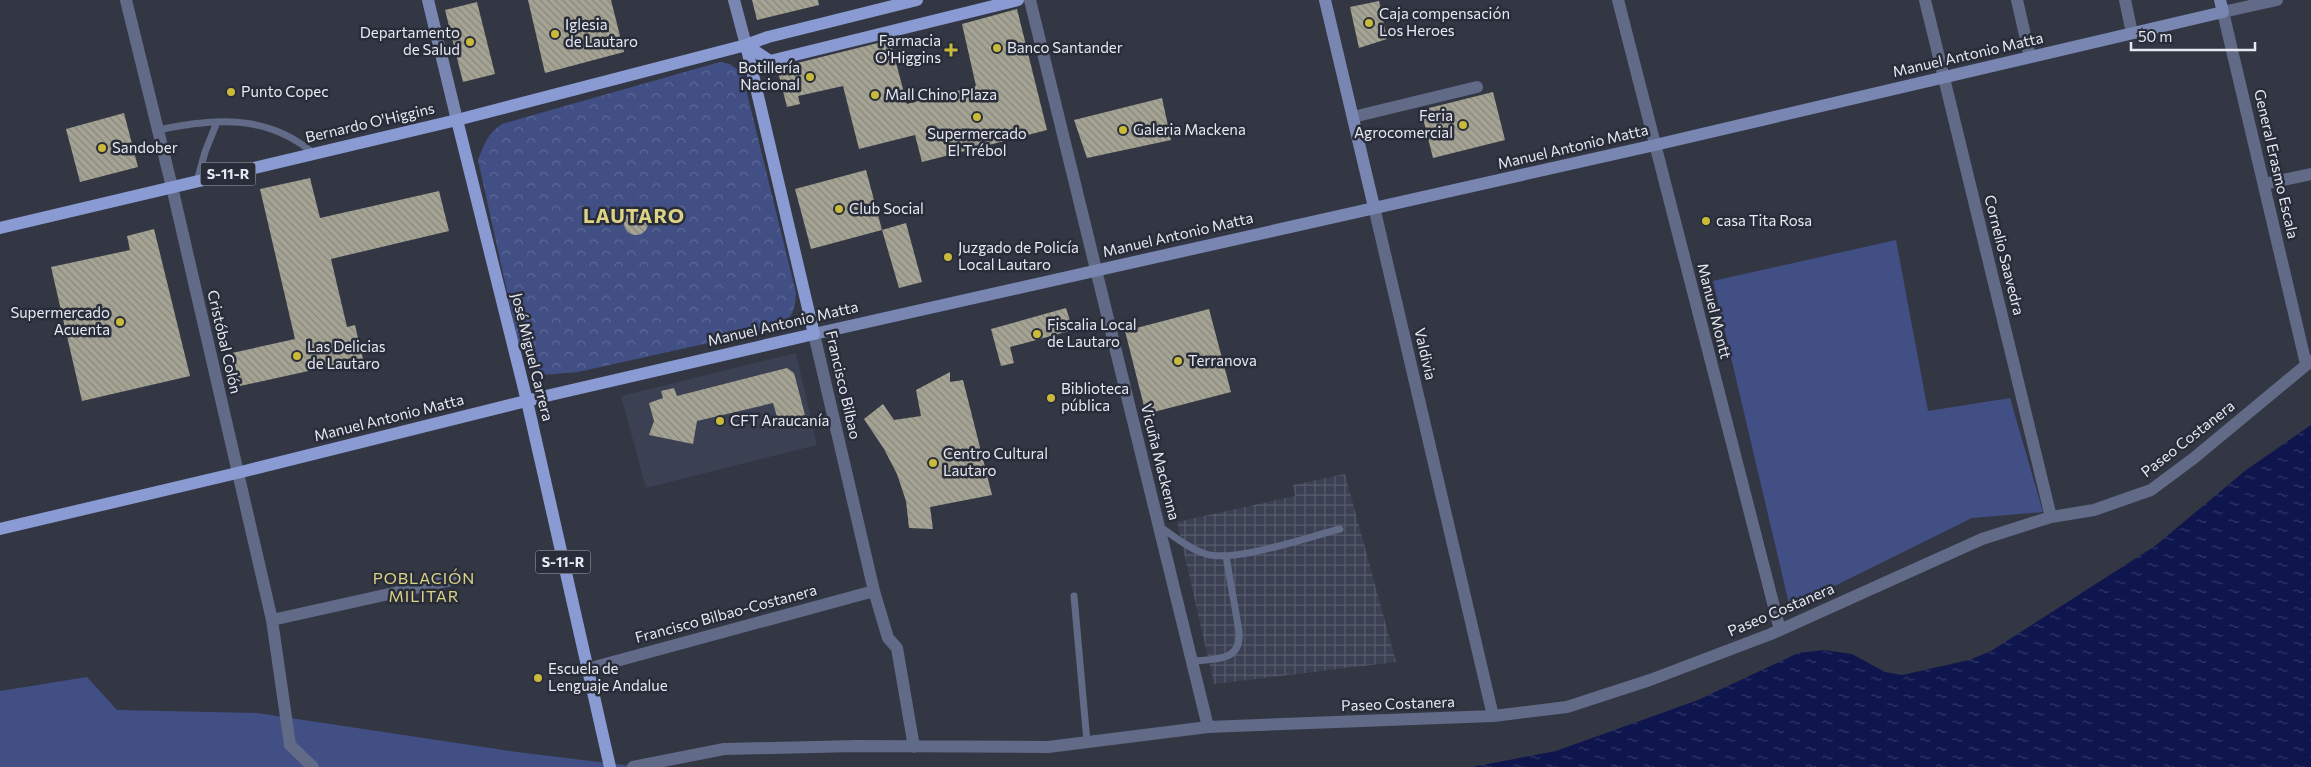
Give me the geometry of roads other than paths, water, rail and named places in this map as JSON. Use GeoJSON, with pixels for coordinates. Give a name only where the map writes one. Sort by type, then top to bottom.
{"type":"FeatureCollection","features":[{"type":"Feature","properties":{"kind":"main road","name":"Bernardo O'Higgins"},"geometry":{"type":"LineString","coordinates":[[0,228],[457,120],[746,45],[768,37],[917,0]]}},
{"type":"Feature","properties":{"kind":"main road"},"geometry":{"type":"LineString","coordinates":[[746,45],[770,60],[1018,0]]}},
{"type":"Feature","properties":{"kind":"main road","name":"Francisco Bilbao"},"geometry":{"type":"LineString","coordinates":[[746,45],[814,334]]}},
{"type":"Feature","properties":{"kind":"main road","name":"José Miguel Carrera"},"geometry":{"type":"LineString","coordinates":[[457,120],[527,401],[610,767]]}},
{"type":"Feature","properties":{"kind":"main road","name":"Manuel Antonio Matta"},"geometry":{"type":"LineString","coordinates":[[0,529],[237,473],[527,401],[814,334]]}},
{"type":"Feature","properties":{"kind":"street","name":"Cristóbal Colón"},"geometry":{"type":"LineString","coordinates":[[126,0],[172,187],[272,620],[290,745],[308,766]]}},
{"type":"Feature","properties":{"kind":"street","name":"José Miguel Carrera"},"geometry":{"type":"LineString","coordinates":[[428,0],[457,120]]}},
{"type":"Feature","properties":{"kind":"street","name":"Francisco Bilbao"},"geometry":{"type":"LineString","coordinates":[[734,0],[746,45]]}},
{"type":"Feature","properties":{"kind":"street","name":"Vicuña Mackenna"},"geometry":{"type":"LineString","coordinates":[[1030,0],[1208,727]]}},
{"type":"Feature","properties":{"kind":"street","name":"Valdivia"},"geometry":{"type":"LineString","coordinates":[[1325,0],[1493,716]]}},
{"type":"Feature","properties":{"kind":"street","name":"Manuel Montt"},"geometry":{"type":"LineString","coordinates":[[1618,0],[1780,630]]}},
{"type":"Feature","properties":{"kind":"street","name":"Cornelio Saavedra"},"geometry":{"type":"LineString","coordinates":[[1925,0],[2051,517]]}},
{"type":"Feature","properties":{"kind":"street"},"geometry":{"type":"LineString","coordinates":[[2017,0],[2030,57]]}},
{"type":"Feature","properties":{"kind":"street"},"geometry":{"type":"LineString","coordinates":[[2125,0],[2132,33]]}},
{"type":"Feature","properties":{"kind":"street","name":"Manuel Antonio Matta"},"geometry":{"type":"LineString","coordinates":[[814,334],[1655,145],[2132,33],[2221,6],[2277,0]]}},
{"type":"Feature","properties":{"kind":"street","name":"General Erasmo Escala"},"geometry":{"type":"LineString","coordinates":[[2221,6],[2309,363]]}},
{"type":"Feature","properties":{"kind":"street"},"geometry":{"type":"LineString","coordinates":[[1353,117],[1477,87]]}},
{"type":"Feature","properties":{"kind":"street"},"geometry":{"type":"LineString","coordinates":[[2264,184],[2311,174]]}},
{"type":"Feature","properties":{"kind":"street","name":"Francisco Bilbao"},"geometry":{"type":"LineString","coordinates":[[814,334],[874,591],[888,638],[897,648],[914,747]]}},
{"type":"Feature","properties":{"kind":"street","name":"Paseo Costanera"},"geometry":{"type":"LineString","coordinates":[[632,767],[724,749],[1048,747],[1208,727],[1493,716],[1567,707],[1650,680],[1780,630],[1982,539],[2051,517],[2094,510],[2152,490],[2194,458],[2309,363]]}},
{"type":"Feature","properties":{"kind":"street"},"geometry":{"type":"LineString","coordinates":[[272,620],[461,578]]}},
{"type":"Feature","properties":{"kind":"street","name":"Francisco Bilbao-Costanera"},"geometry":{"type":"LineString","coordinates":[[587,668],[874,591]]}},
{"type":"Feature","properties":{"kind":"lane"},"geometry":{"type":"LineString","coordinates":[[158,130],[186,124],[233,121],[263,126],[290,136],[313,153]]}},
{"type":"Feature","properties":{"kind":"lane"},"geometry":{"type":"LineString","coordinates":[[197,181],[204,152],[217,122]]}},
{"type":"Feature","properties":{"kind":"lane"},"geometry":{"type":"LineString","coordinates":[[1160,527],[1196,551],[1216,557],[1244,554],[1340,529]]}},
{"type":"Feature","properties":{"kind":"lane"},"geometry":{"type":"LineString","coordinates":[[1192,661],[1224,658],[1234,652],[1239,642],[1239,631],[1226,556]]}},
{"type":"Feature","properties":{"kind":"lane"},"geometry":{"type":"LineString","coordinates":[[1074,596],[1087,742]]}},
{"type":"Feature","properties":{"kind":"water"},"geometry":{"type":"Polygon","coordinates":[[[2311,425],[2311,767],[1472,767],[1556,751],[1698,700],[1798,653],[1824,650],[1852,654],[1885,672],[1902,675],[1969,660],[1991,651],[2155,546],[2246,470],[2311,425]]]}},
{"type":"Feature","properties":{"kind":"place","name":"Caja compensación Los Heroes"},"geometry":{"type":"Point","coordinates":[1369,23]}},
{"type":"Feature","properties":{"kind":"place","name":"Iglesia de Lautaro"},"geometry":{"type":"Point","coordinates":[555,34]}},
{"type":"Feature","properties":{"kind":"place","name":"Departamento de Salud"},"geometry":{"type":"Point","coordinates":[470,42]}},
{"type":"Feature","properties":{"kind":"place","name":"Banco Santander"},"geometry":{"type":"Point","coordinates":[997,48]}},
{"type":"Feature","properties":{"kind":"place","name":"Farmacia O'Higgins"},"geometry":{"type":"Point","coordinates":[951,50]}},
{"type":"Feature","properties":{"kind":"place","name":"Botillería Nacional"},"geometry":{"type":"Point","coordinates":[810,77]}},
{"type":"Feature","properties":{"kind":"place","name":"Punto Copec"},"geometry":{"type":"Point","coordinates":[231,92]}},
{"type":"Feature","properties":{"kind":"place","name":"Mall Chino Plaza"},"geometry":{"type":"Point","coordinates":[875,95]}},
{"type":"Feature","properties":{"kind":"place","name":"Supermercado El Trébol"},"geometry":{"type":"Point","coordinates":[977,117]}},
{"type":"Feature","properties":{"kind":"place","name":"Feria Agrocomercial"},"geometry":{"type":"Point","coordinates":[1463,125]}},
{"type":"Feature","properties":{"kind":"place","name":"Galeria Mackena"},"geometry":{"type":"Point","coordinates":[1123,130]}},
{"type":"Feature","properties":{"kind":"place","name":"Sandober"},"geometry":{"type":"Point","coordinates":[102,148]}},
{"type":"Feature","properties":{"kind":"place","name":"Club Social"},"geometry":{"type":"Point","coordinates":[839,209]}},
{"type":"Feature","properties":{"kind":"place","name":"casa Tita Rosa"},"geometry":{"type":"Point","coordinates":[1706,221]}},
{"type":"Feature","properties":{"kind":"place","name":"Juzgado de Policía Local Lautaro"},"geometry":{"type":"Point","coordinates":[948,257]}},
{"type":"Feature","properties":{"kind":"place","name":"Supermercado Acuenta"},"geometry":{"type":"Point","coordinates":[120,322]}},
{"type":"Feature","properties":{"kind":"place","name":"Fiscalia Local de Lautaro"},"geometry":{"type":"Point","coordinates":[1037,334]}},
{"type":"Feature","properties":{"kind":"place","name":"Las Delicias de Lautaro"},"geometry":{"type":"Point","coordinates":[297,356]}},
{"type":"Feature","properties":{"kind":"place","name":"Terranova"},"geometry":{"type":"Point","coordinates":[1178,361]}},
{"type":"Feature","properties":{"kind":"place","name":"Biblioteca pública"},"geometry":{"type":"Point","coordinates":[1051,398]}},
{"type":"Feature","properties":{"kind":"place","name":"CFT Araucanía"},"geometry":{"type":"Point","coordinates":[720,421]}},
{"type":"Feature","properties":{"kind":"place","name":"Centro Cultural Lautaro"},"geometry":{"type":"Point","coordinates":[933,463]}},
{"type":"Feature","properties":{"kind":"place","name":"Escuela de Lenguaje Andalue"},"geometry":{"type":"Point","coordinates":[538,678]}},
{"type":"Feature","properties":{"kind":"district","name":"LAUTARO"},"geometry":{"type":"Point","coordinates":[634,216]}},
{"type":"Feature","properties":{"kind":"district","name":"POBLACIÓN MILITAR"},"geometry":{"type":"Point","coordinates":[424,587]}}]}
